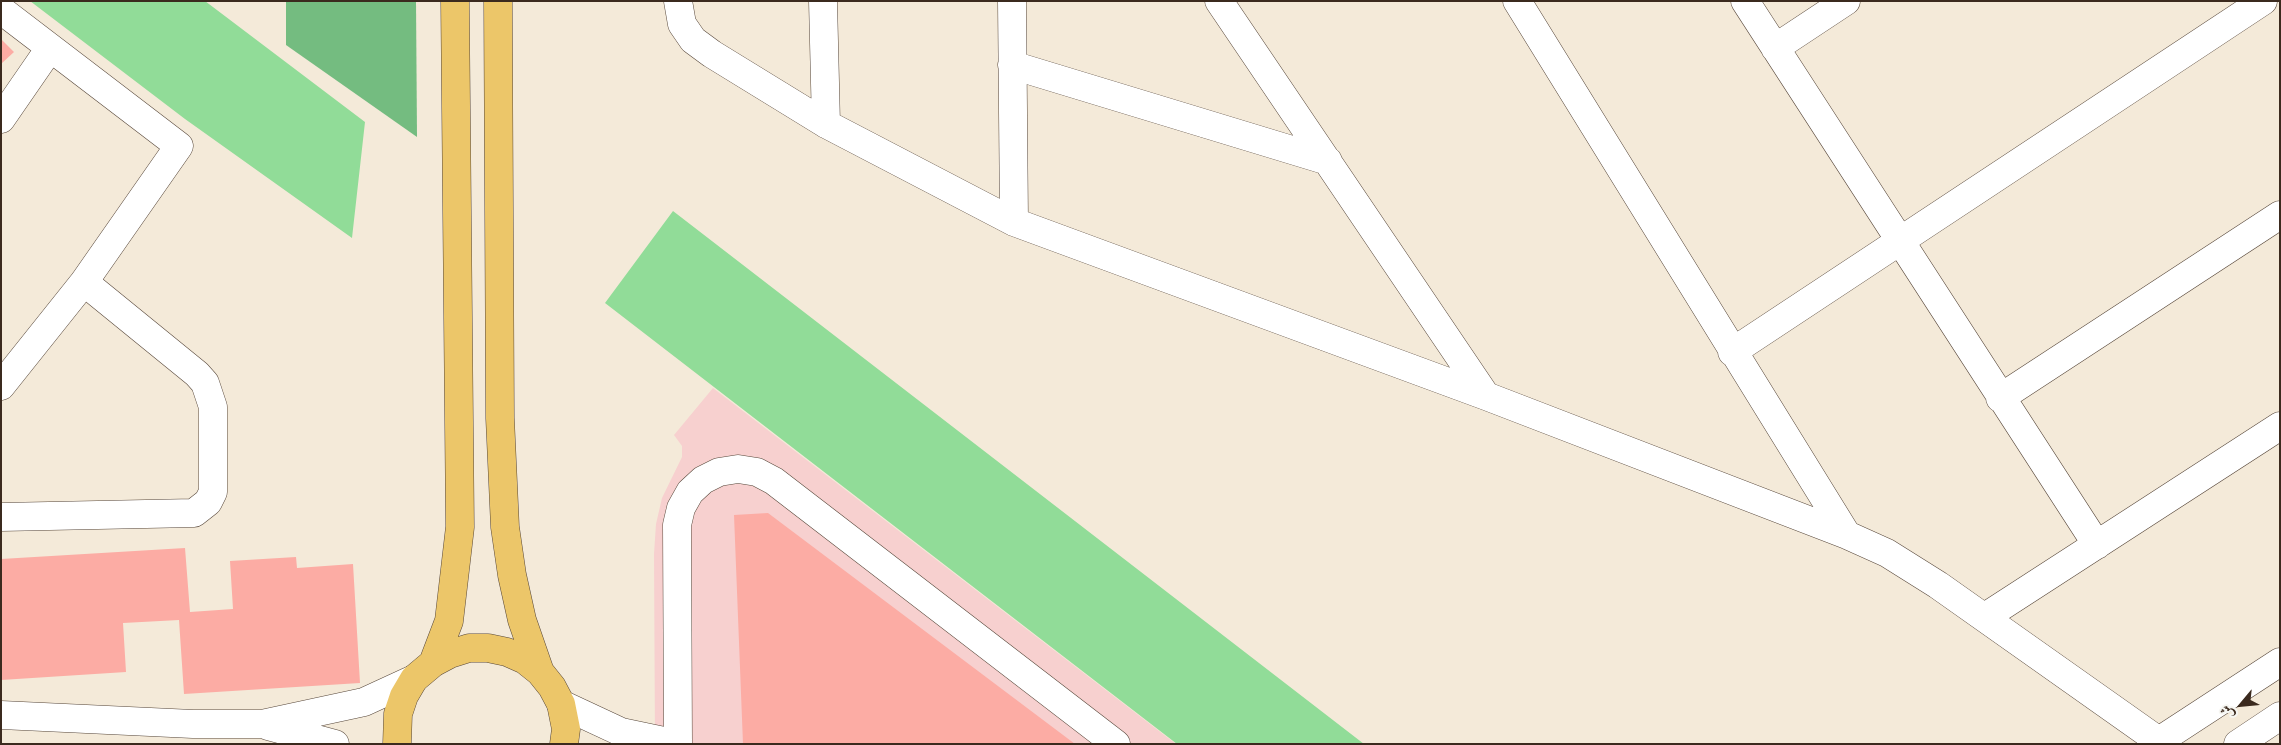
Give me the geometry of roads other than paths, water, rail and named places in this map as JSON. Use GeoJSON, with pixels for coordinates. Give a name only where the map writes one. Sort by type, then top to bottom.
{"type":"FeatureCollection","features":[{"type":"Feature","properties":{"kind":"highway"},"geometry":{"type":"LineString","coordinates":[[398,744],[398,714],[404,696],[424,671],[449,621],[460,527],[455,1]]}},
{"type":"Feature","properties":{"kind":"highway"},"geometry":{"type":"LineString","coordinates":[[498,1],[500,418],[505,527],[512,575],[522,620],[540,672]]}},
{"type":"Feature","properties":{"kind":"highway"},"geometry":{"type":"LineString","coordinates":[[424,671],[450,654],[468,648],[488,648],[516,656],[540,672],[552,687],[561,704],[566,729],[564,744]]}},
{"type":"Feature","properties":{"kind":"street"},"geometry":{"type":"LineString","coordinates":[[678,1],[682,24],[693,40],[712,54],[826,124],[1014,222],[1486,396],[1847,535],[1894,558],[1938,585],[2161,742],[2280,662]]}},
{"type":"Feature","properties":{"kind":"street"},"geometry":{"type":"LineString","coordinates":[[823,1],[826,124]]}},
{"type":"Feature","properties":{"kind":"street"},"geometry":{"type":"LineString","coordinates":[[1012,1],[1014,222]]}},
{"type":"Feature","properties":{"kind":"street"},"geometry":{"type":"LineString","coordinates":[[1219,1],[1486,396]]}},
{"type":"Feature","properties":{"kind":"street"},"geometry":{"type":"LineString","coordinates":[[1517,1],[1732,352],[1847,535]]}},
{"type":"Feature","properties":{"kind":"street"},"geometry":{"type":"LineString","coordinates":[[1745,1],[1899,242],[2097,545]]}},
{"type":"Feature","properties":{"kind":"street"},"geometry":{"type":"LineString","coordinates":[[1775,48],[1846,1]]}},
{"type":"Feature","properties":{"kind":"street"},"geometry":{"type":"LineString","coordinates":[[1732,352],[2263,1]]}},
{"type":"Feature","properties":{"kind":"street"},"geometry":{"type":"LineString","coordinates":[[1,10],[178,146],[84,282],[1,386]]}},
{"type":"Feature","properties":{"kind":"street"},"geometry":{"type":"LineString","coordinates":[[1,119],[50,48]]}},
{"type":"Feature","properties":{"kind":"street"},"geometry":{"type":"LineString","coordinates":[[1012,65],[1328,161]]}},
{"type":"Feature","properties":{"kind":"street"},"geometry":{"type":"LineString","coordinates":[[2000,398],[2280,215]]}},
{"type":"Feature","properties":{"kind":"street"},"geometry":{"type":"LineString","coordinates":[[1,517],[194,513],[208,502],[213,492],[214,407],[205,382],[198,374],[84,282]]}},
{"type":"Feature","properties":{"kind":"street"},"geometry":{"type":"LineString","coordinates":[[1985,617],[2280,426]]}},
{"type":"Feature","properties":{"kind":"street"},"geometry":{"type":"LineString","coordinates":[[561,704],[621,732],[678,744],[677,525],[680,508],[690,492],[703,480],[719,472],[738,469],[756,472],[774,481],[1116,744]]}},
{"type":"Feature","properties":{"kind":"street"},"geometry":{"type":"LineString","coordinates":[[1,715],[193,734],[262,724],[364,702],[424,671]]}},
{"type":"Feature","properties":{"kind":"street"},"geometry":{"type":"LineString","coordinates":[[2238,744],[2280,716]]}},
{"type":"Feature","properties":{"kind":"street"},"geometry":{"type":"LineString","coordinates":[[262,724],[334,744]]}}]}
